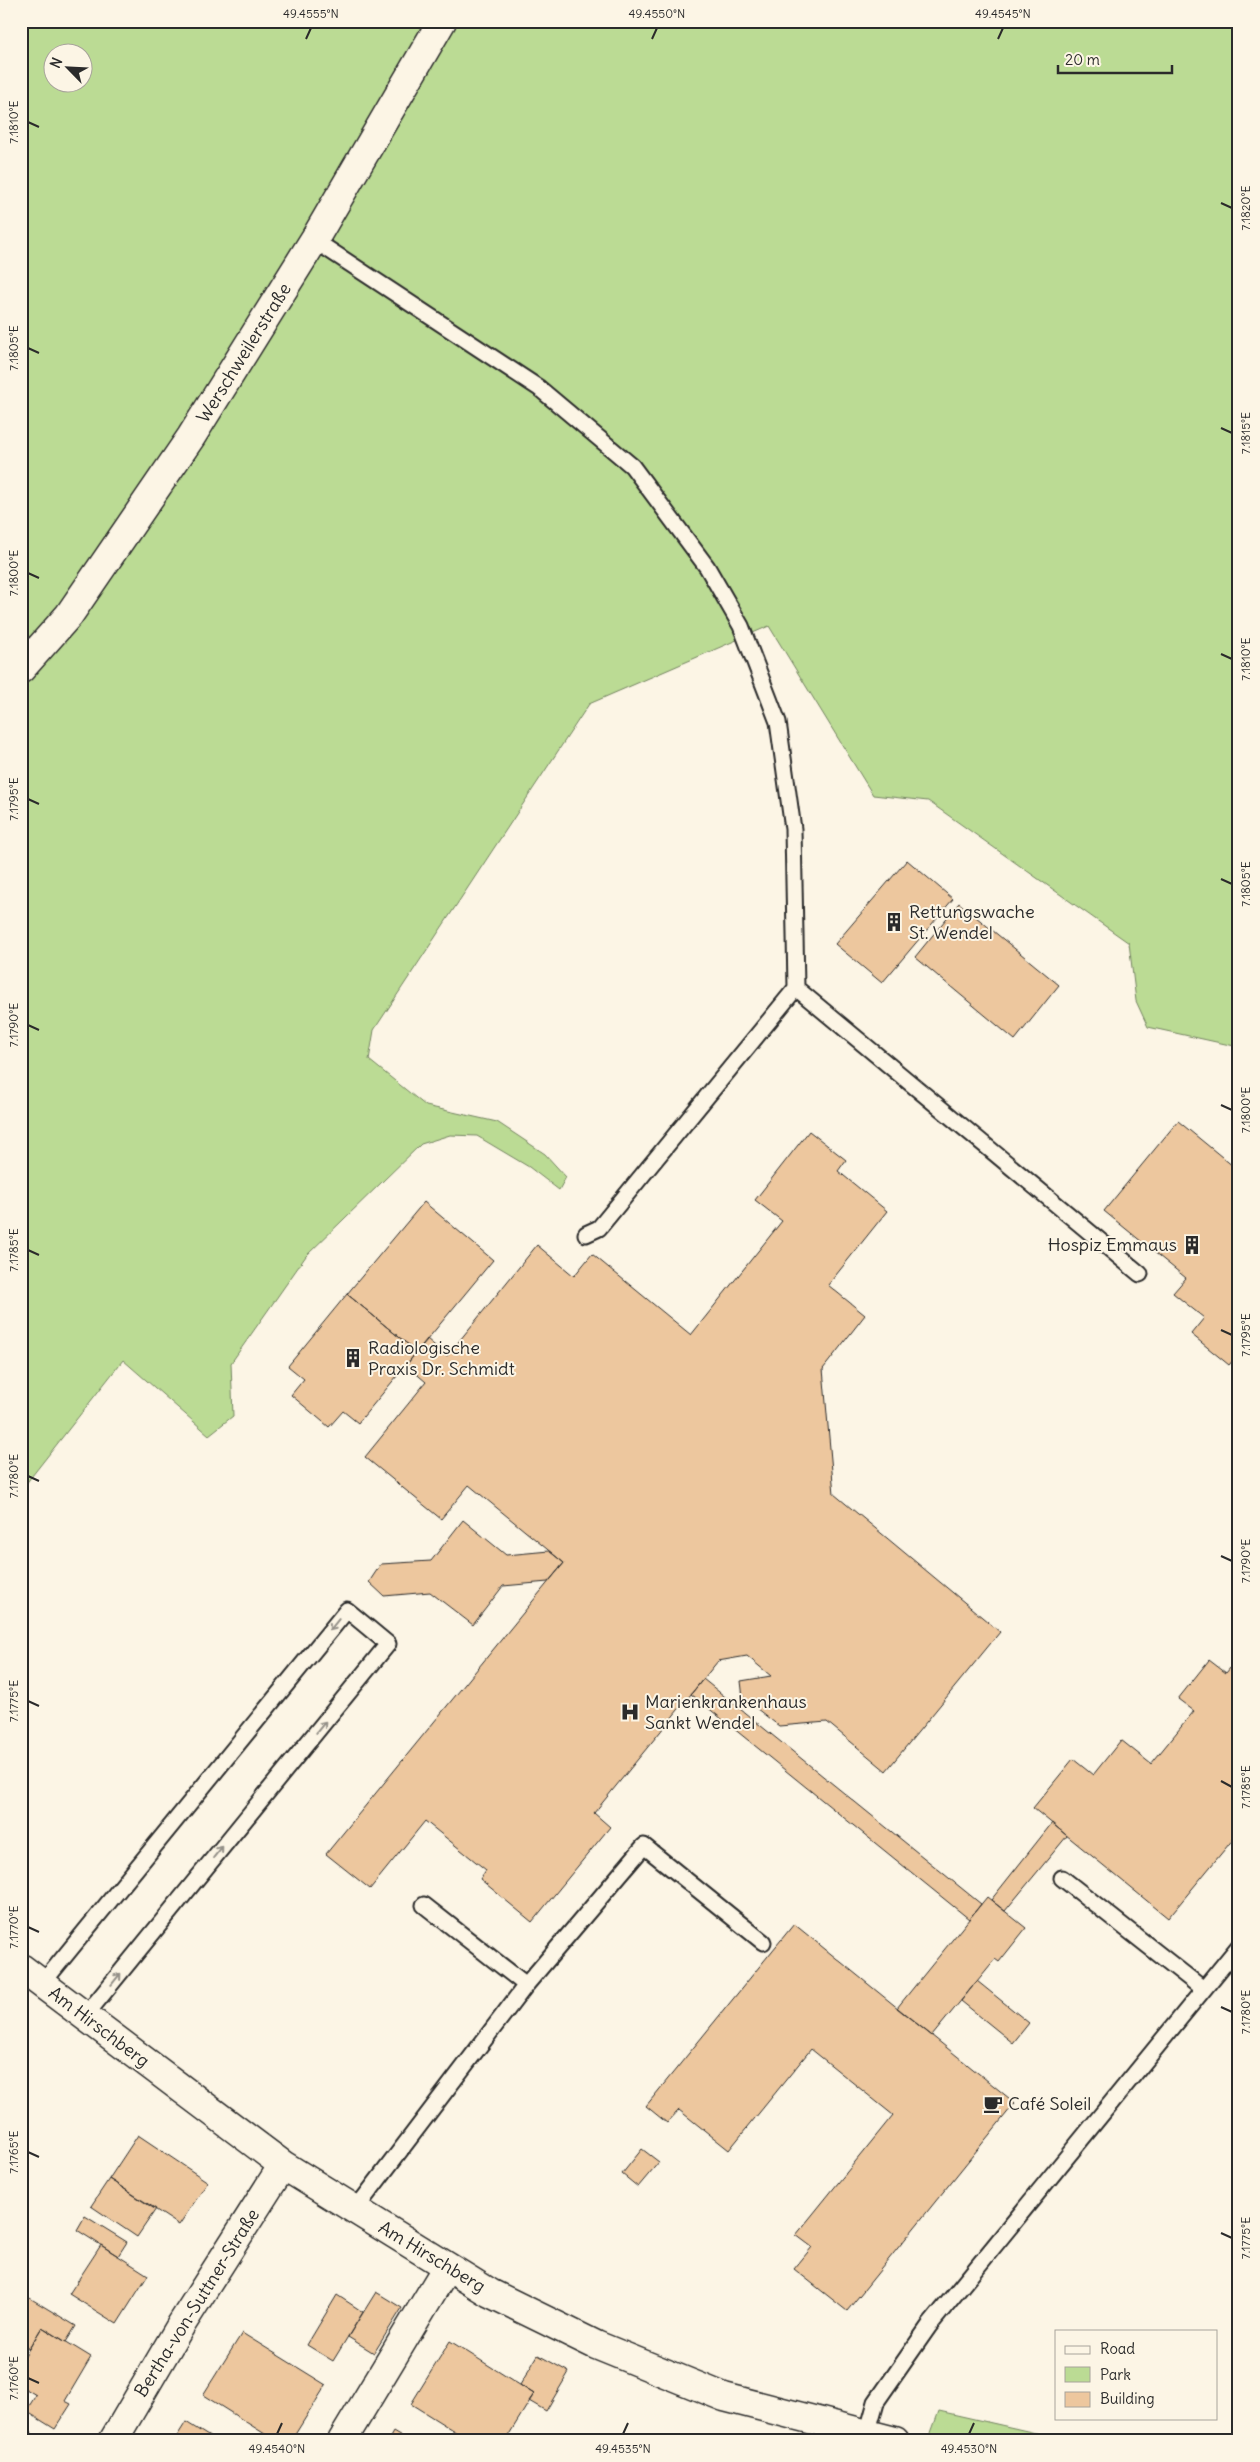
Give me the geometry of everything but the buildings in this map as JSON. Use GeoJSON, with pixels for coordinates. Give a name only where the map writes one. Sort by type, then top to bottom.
{"type":"FeatureCollection","features":[{"type":"Feature","properties":{"kind":"street","name":"Werschweilerstraße"},"geometry":{"type":"LineString","coordinates":[[21,669],[69,615],[180,454],[314,240],[442,21]]}},
{"type":"Feature","properties":{"kind":"street","name":"Am Hirschberg"},"geometry":{"type":"LineString","coordinates":[[32,1976],[283,2165],[490,2293],[596,2345],[724,2397],[866,2438],[895,2441]]}},
{"type":"Feature","properties":{"kind":"street","name":"Bertha-von-Suttner-Straße"},"geometry":{"type":"LineString","coordinates":[[113,2441],[181,2325],[283,2165]]}},
{"type":"Feature","properties":{"kind":"street"},"geometry":{"type":"LineString","coordinates":[[342,2441],[447,2267]]}},
{"type":"Feature","properties":{"kind":"lane"},"geometry":{"type":"LineString","coordinates":[[314,240],[539,388],[632,466],[707,567],[741,626],[778,722],[793,829],[796,988],[599,1228],[586,1234]]}},
{"type":"Feature","properties":{"kind":"lane"},"geometry":{"type":"LineString","coordinates":[[796,988],[1140,1274]]}},
{"type":"Feature","properties":{"kind":"lane"},"geometry":{"type":"LineString","coordinates":[[32,1976],[347,1610],[388,1644],[85,2016]]}},
{"type":"Feature","properties":{"kind":"lane"},"geometry":{"type":"LineString","coordinates":[[355,2210],[526,1985],[644,1846],[763,1942]]}},
{"type":"Feature","properties":{"kind":"lane"},"geometry":{"type":"LineString","coordinates":[[1062,1878],[1204,1989]]}},
{"type":"Feature","properties":{"kind":"lane"},"geometry":{"type":"LineString","coordinates":[[424,1905],[526,1985]]}},
{"type":"Feature","properties":{"kind":"lane"},"geometry":{"type":"LineString","coordinates":[[866,2438],[876,2402],[929,2326],[1239,1946]]}},
{"type":"Feature","properties":{"kind":"green space"},"geometry":{"type":"Polygon","coordinates":[[[21,21],[1239,21],[1239,1047],[1148,1027],[1136,1001],[1129,943],[928,801],[873,795],[769,626],[589,704],[374,1030],[369,1060],[426,1106],[497,1122],[545,1154],[566,1177],[559,1190],[529,1167],[477,1136],[450,1135],[421,1144],[306,1256],[231,1363],[233,1416],[209,1435],[123,1360],[21,1490],[21,21]]]}},
{"type":"Feature","properties":{"kind":"green space"},"geometry":{"type":"Polygon","coordinates":[[[939,2411],[1071,2441],[928,2441],[939,2411]]]}},
{"type":"Feature","properties":{"kind":"place","name":"Rettungswache St. Wendel"},"geometry":{"type":"Point","coordinates":[894,922]}},
{"type":"Feature","properties":{"kind":"place","name":"Hospiz Emmaus"},"geometry":{"type":"Point","coordinates":[1192,1245]}},
{"type":"Feature","properties":{"kind":"place","name":"Radiologische Praxis Dr. Schmidt"},"geometry":{"type":"Point","coordinates":[353,1358]}},
{"type":"Feature","properties":{"kind":"place","name":"Marienkrankenhaus Sankt Wendel"},"geometry":{"type":"Point","coordinates":[630,1712]}},
{"type":"Feature","properties":{"kind":"place","name":"Café Soleil"},"geometry":{"type":"Point","coordinates":[993,2104]}}]}
